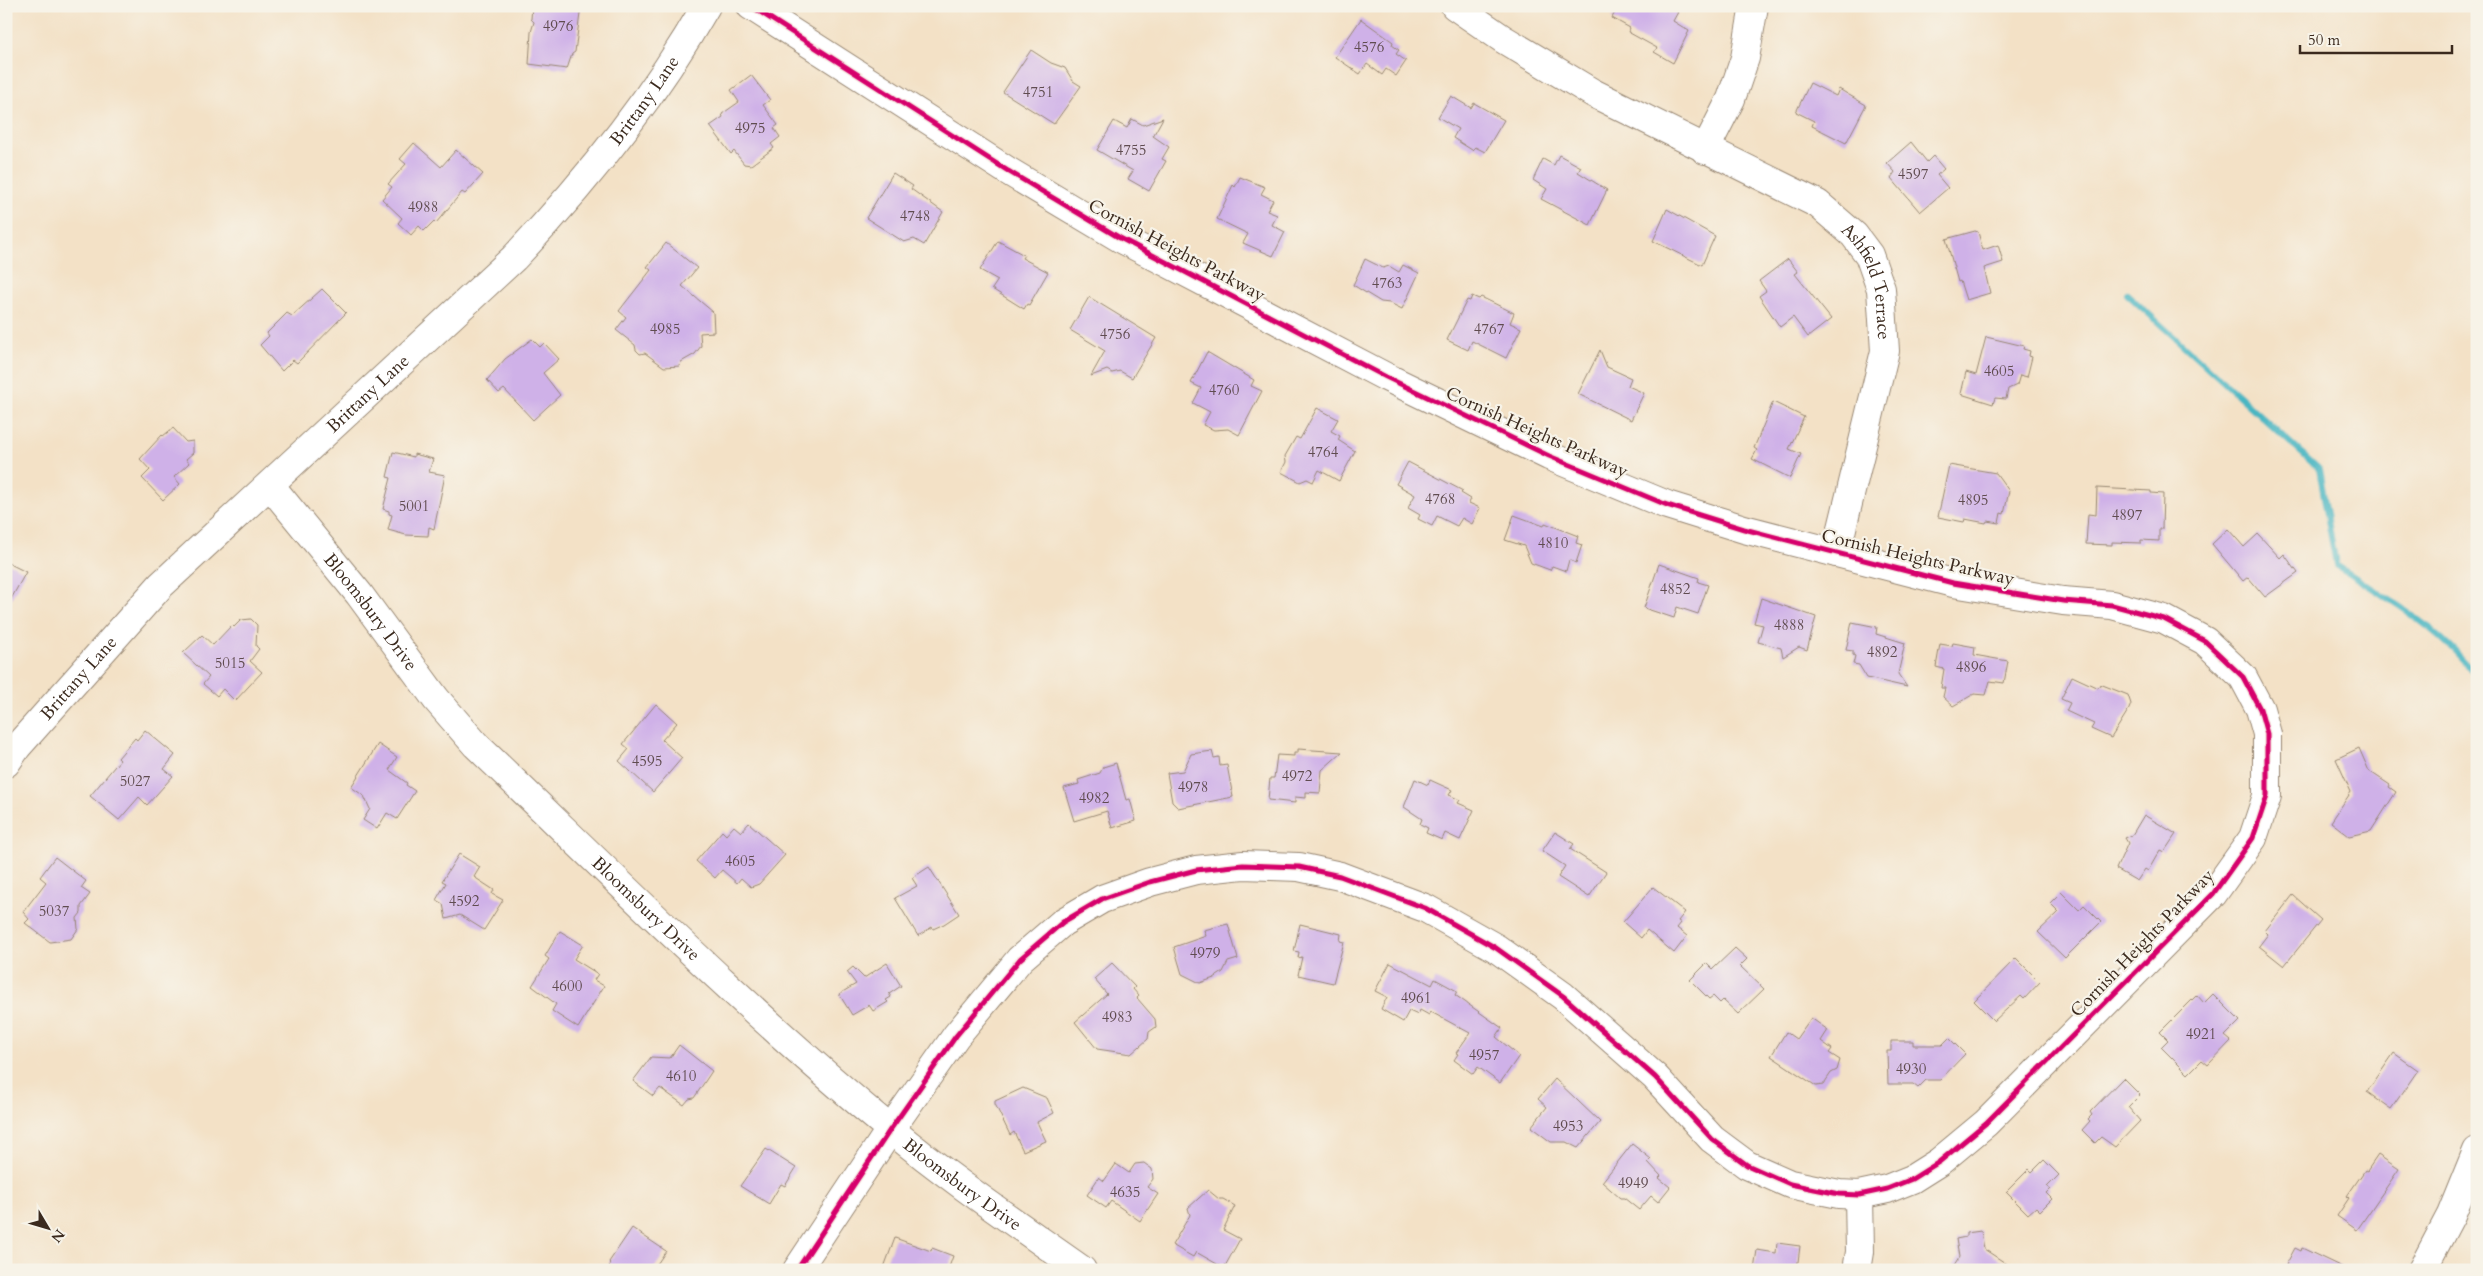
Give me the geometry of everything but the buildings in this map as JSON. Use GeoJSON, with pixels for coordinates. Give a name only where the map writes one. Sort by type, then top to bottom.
{"type":"FeatureCollection","features":[{"type":"Feature","properties":{"kind":"street","name":"Brittany Lane"},"geometry":{"type":"LineString","coordinates":[[10,749],[161,585],[507,264],[554,216],[625,128],[706,6]]}},
{"type":"Feature","properties":{"kind":"street","name":"Cornish Heights Parkway"},"geometry":{"type":"LineString","coordinates":[[751,6],[1008,171],[1120,238],[1386,377],[1549,456],[1667,505],[1744,529],[1953,583],[2063,601],[2112,605],[2164,619],[2205,641],[2243,677],[2260,709],[2267,734],[2267,796],[2253,838],[2213,894],[1986,1123],[1939,1162],[1912,1179],[1888,1189],[1859,1195],[1790,1184],[1747,1165],[1712,1139],[1655,1077],[1564,996],[1496,948],[1425,908],[1340,876],[1299,867],[1243,865],[1196,870],[1150,882],[1102,899],[1064,922],[1020,959],[956,1036],[890,1130],[798,1270]]}},
{"type":"Feature","properties":{"kind":"street","name":"Ashfield Terrace"},"geometry":{"type":"LineString","coordinates":[[1455,6],[1593,93],[1818,204],[1854,235],[1869,255],[1881,289],[1885,350],[1836,553]]}},
{"type":"Feature","properties":{"kind":"street"},"geometry":{"type":"LineString","coordinates":[[1706,150],[1731,99],[1745,58],[1754,6]]}},
{"type":"Feature","properties":{"kind":"street","name":"Bloomsbury Drive"},"geometry":{"type":"LineString","coordinates":[[270,485],[359,594],[436,699],[476,745],[758,1014],[890,1130],[975,1194],[1082,1270]]}},
{"type":"Feature","properties":{"kind":"street"},"geometry":{"type":"LineString","coordinates":[[2422,1270],[2451,1215],[2477,1151]]}},
{"type":"Feature","properties":{"kind":"street"},"geometry":{"type":"LineString","coordinates":[[1857,1270],[1860,1252],[1859,1195]]}},
{"type":"Feature","properties":{"kind":"waterway"},"geometry":{"type":"LineString","coordinates":[[2127,294],[2319,469],[2336,565],[2430,628],[2463,659],[2477,677]]}},
{"type":"Feature","properties":{"kind":"cycle path"},"geometry":{"type":"LineString","coordinates":[[751,6],[1008,171],[1120,238],[1386,377],[1549,456],[1667,505],[1744,529],[1953,583],[2063,601],[2112,605],[2164,619],[2205,641],[2243,677],[2260,709],[2267,734],[2267,796],[2253,838],[2213,894],[1986,1123],[1939,1162],[1912,1179],[1887,1189],[1859,1195],[1839,1194],[1790,1184],[1747,1165],[1712,1139],[1655,1077],[1563,996],[1496,948],[1425,908],[1340,876],[1299,867],[1243,865],[1196,870],[1150,882],[1102,899],[1063,922],[1020,959],[956,1036],[890,1130],[797,1270]]}}]}
